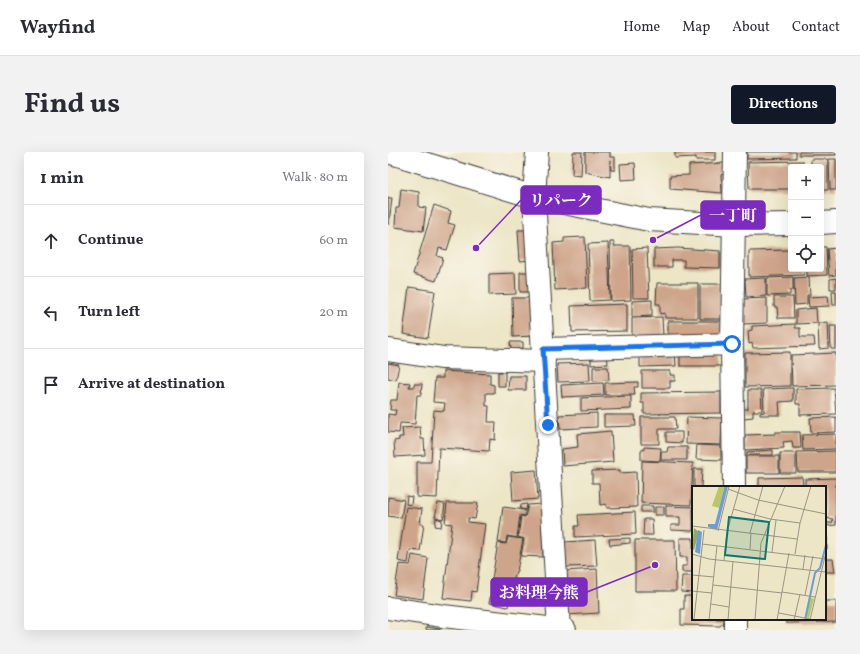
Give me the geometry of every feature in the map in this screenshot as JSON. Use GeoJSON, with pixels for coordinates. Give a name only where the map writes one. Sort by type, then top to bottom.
{"type":"FeatureCollection","features":[{"type":"Feature","properties":{"kind":"main road"},"geometry":{"type":"LineString","coordinates":[[388,152],[534,197],[649,220],[735,226],[788,224]]}},
{"type":"Feature","properties":{"kind":"main road"},"geometry":{"type":"LineString","coordinates":[[537,152],[534,197],[560,630]]}},
{"type":"Feature","properties":{"kind":"main road"},"geometry":{"type":"LineString","coordinates":[[734,486],[732,344],[735,152]]}},
{"type":"Feature","properties":{"kind":"main road"},"geometry":{"type":"LineString","coordinates":[[824,223],[836,222]]}},
{"type":"Feature","properties":{"kind":"main road"},"geometry":{"type":"LineString","coordinates":[[388,350],[443,358],[544,355],[732,344]]}},
{"type":"Feature","properties":{"kind":"main road"},"geometry":{"type":"LineString","coordinates":[[388,608],[565,630]]}},
{"type":"Feature","properties":{"kind":"main road"},"geometry":{"type":"LineString","coordinates":[[735,620],[736,630]]}},
{"type":"Feature","properties":{"kind":"building"},"geometry":{"type":"Polygon","coordinates":[[[573,152],[582,152],[581,176],[572,175],[573,152]]]}},
{"type":"Feature","properties":{"kind":"building"},"geometry":{"type":"Polygon","coordinates":[[[585,152],[610,152],[610,157],[615,157],[615,170],[611,170],[610,160],[610,177],[585,172],[585,152]]]}},
{"type":"Feature","properties":{"kind":"building"},"geometry":{"type":"Polygon","coordinates":[[[675,152],[715,152],[715,160],[696,160],[696,157],[675,158],[675,152]]]}},
{"type":"Feature","properties":{"kind":"building"},"geometry":{"type":"Polygon","coordinates":[[[747,152],[796,152],[796,158],[747,159],[747,152]]]}},
{"type":"Feature","properties":{"kind":"building"},"geometry":{"type":"Polygon","coordinates":[[[799,152],[836,152],[836,155],[799,155],[799,152]]]}},
{"type":"Feature","properties":{"kind":"building"},"geometry":{"type":"Polygon","coordinates":[[[811,159],[828,159],[828,190],[824,190],[824,164],[811,164],[811,159]]]}},
{"type":"Feature","properties":{"kind":"building"},"geometry":{"type":"Polygon","coordinates":[[[829,159],[836,159],[836,190],[830,190],[829,159]]]}},
{"type":"Feature","properties":{"kind":"building"},"geometry":{"type":"Polygon","coordinates":[[[803,161],[803,164],[788,164],[788,189],[749,189],[748,162],[803,161]]]}},
{"type":"Feature","properties":{"kind":"building"},"geometry":{"type":"Polygon","coordinates":[[[635,163],[636,179],[621,180],[620,164],[635,163]]]}},
{"type":"Feature","properties":{"kind":"building"},"geometry":{"type":"Polygon","coordinates":[[[724,163],[724,174],[721,175],[722,193],[670,189],[670,176],[689,175],[689,165],[724,163]]]}},
{"type":"Feature","properties":{"kind":"building"},"geometry":{"type":"Polygon","coordinates":[[[401,189],[419,192],[419,207],[426,208],[423,231],[395,227],[396,208],[399,208],[401,189]]]}},
{"type":"Feature","properties":{"kind":"building"},"geometry":{"type":"Polygon","coordinates":[[[388,198],[392,198],[389,224],[388,224],[388,198]]]}},
{"type":"Feature","properties":{"kind":"building"},"geometry":{"type":"Polygon","coordinates":[[[434,205],[451,211],[448,223],[455,225],[447,250],[439,248],[437,256],[443,258],[436,281],[413,274],[434,205]]]}},
{"type":"Feature","properties":{"kind":"building"},"geometry":{"type":"Polygon","coordinates":[[[518,230],[529,230],[531,260],[520,261],[518,230]]]}},
{"type":"Feature","properties":{"kind":"building"},"geometry":{"type":"Polygon","coordinates":[[[585,237],[587,288],[555,290],[553,243],[564,242],[564,238],[585,237]]]}},
{"type":"Feature","properties":{"kind":"building"},"geometry":{"type":"Polygon","coordinates":[[[610,242],[614,242],[614,246],[630,246],[631,300],[611,301],[610,242]]]}},
{"type":"Feature","properties":{"kind":"building"},"geometry":{"type":"Polygon","coordinates":[[[608,243],[610,300],[590,301],[588,244],[608,243]]]}},
{"type":"Feature","properties":{"kind":"building"},"geometry":{"type":"Polygon","coordinates":[[[824,247],[826,247],[827,275],[807,276],[807,272],[824,272],[824,247]]]}},
{"type":"Feature","properties":{"kind":"building"},"geometry":{"type":"Polygon","coordinates":[[[647,248],[649,298],[633,298],[632,249],[647,248]]]}},
{"type":"Feature","properties":{"kind":"building"},"geometry":{"type":"Polygon","coordinates":[[[678,248],[720,251],[720,268],[684,267],[684,260],[672,260],[672,267],[654,267],[654,249],[678,248]]]}},
{"type":"Feature","properties":{"kind":"building"},"geometry":{"type":"Polygon","coordinates":[[[836,248],[836,275],[829,276],[827,249],[836,248]]]}},
{"type":"Feature","properties":{"kind":"building"},"geometry":{"type":"Polygon","coordinates":[[[788,250],[788,272],[804,272],[804,275],[749,277],[749,251],[788,250]]]}},
{"type":"Feature","properties":{"kind":"building"},"geometry":{"type":"Polygon","coordinates":[[[520,272],[530,272],[530,292],[520,292],[520,272]]]}},
{"type":"Feature","properties":{"kind":"building"},"geometry":{"type":"Polygon","coordinates":[[[515,273],[516,294],[489,295],[489,274],[515,273]]]}},
{"type":"Feature","properties":{"kind":"building"},"geometry":{"type":"Polygon","coordinates":[[[793,277],[793,290],[790,290],[790,295],[767,296],[767,278],[793,277]]]}},
{"type":"Feature","properties":{"kind":"building"},"geometry":{"type":"Polygon","coordinates":[[[809,277],[810,295],[807,295],[807,304],[795,305],[794,278],[809,277]]]}},
{"type":"Feature","properties":{"kind":"building"},"geometry":{"type":"Polygon","coordinates":[[[766,278],[766,296],[746,297],[745,279],[766,278]]]}},
{"type":"Feature","properties":{"kind":"building"},"geometry":{"type":"Polygon","coordinates":[[[836,278],[836,289],[830,289],[830,279],[836,278]]]}},
{"type":"Feature","properties":{"kind":"building"},"geometry":{"type":"Polygon","coordinates":[[[657,283],[698,283],[698,318],[665,318],[665,313],[660,314],[660,304],[656,304],[657,283]]]}},
{"type":"Feature","properties":{"kind":"building"},"geometry":{"type":"Polygon","coordinates":[[[700,284],[722,284],[722,319],[700,319],[700,284]]]}},
{"type":"Feature","properties":{"kind":"building"},"geometry":{"type":"Polygon","coordinates":[[[409,287],[435,291],[428,338],[403,334],[409,287]]]}},
{"type":"Feature","properties":{"kind":"building"},"geometry":{"type":"Polygon","coordinates":[[[832,291],[836,291],[836,305],[833,305],[832,291]]]}},
{"type":"Feature","properties":{"kind":"building"},"geometry":{"type":"Polygon","coordinates":[[[828,296],[829,306],[809,307],[808,297],[828,296]]]}},
{"type":"Feature","properties":{"kind":"building"},"geometry":{"type":"Polygon","coordinates":[[[774,297],[793,297],[794,318],[778,318],[777,307],[774,307],[774,297]]]}},
{"type":"Feature","properties":{"kind":"building"},"geometry":{"type":"Polygon","coordinates":[[[512,298],[532,298],[534,336],[513,337],[512,298]]]}},
{"type":"Feature","properties":{"kind":"building"},"geometry":{"type":"Polygon","coordinates":[[[767,298],[767,323],[743,324],[742,299],[767,298]]]}},
{"type":"Feature","properties":{"kind":"building"},"geometry":{"type":"Polygon","coordinates":[[[652,300],[652,316],[632,317],[632,301],[652,300]]]}},
{"type":"Feature","properties":{"kind":"building"},"geometry":{"type":"Polygon","coordinates":[[[627,304],[627,331],[572,332],[571,306],[627,304]]]}},
{"type":"Feature","properties":{"kind":"building"},"geometry":{"type":"Polygon","coordinates":[[[816,308],[817,323],[796,324],[796,310],[816,308]]]}},
{"type":"Feature","properties":{"kind":"building"},"geometry":{"type":"Polygon","coordinates":[[[662,317],[663,336],[632,336],[632,318],[662,317]]]}},
{"type":"Feature","properties":{"kind":"building"},"geometry":{"type":"Polygon","coordinates":[[[668,321],[723,321],[723,338],[668,338],[668,321]]]}},
{"type":"Feature","properties":{"kind":"building"},"geometry":{"type":"Polygon","coordinates":[[[828,322],[829,348],[819,349],[818,323],[828,322]]]}},
{"type":"Feature","properties":{"kind":"building"},"geometry":{"type":"Polygon","coordinates":[[[795,324],[795,328],[800,328],[800,337],[814,337],[815,346],[753,348],[752,343],[749,344],[748,331],[752,330],[752,326],[795,324]]]}},
{"type":"Feature","properties":{"kind":"building"},"geometry":{"type":"Polygon","coordinates":[[[830,326],[836,326],[836,349],[831,349],[830,326]]]}},
{"type":"Feature","properties":{"kind":"building"},"geometry":{"type":"Polygon","coordinates":[[[510,342],[523,342],[523,348],[511,349],[510,342]]]}},
{"type":"Feature","properties":{"kind":"building"},"geometry":{"type":"Polygon","coordinates":[[[680,350],[722,350],[722,366],[680,366],[680,350]]]}},
{"type":"Feature","properties":{"kind":"building"},"geometry":{"type":"Polygon","coordinates":[[[675,351],[676,366],[640,367],[640,352],[675,351]]]}},
{"type":"Feature","properties":{"kind":"building"},"geometry":{"type":"Polygon","coordinates":[[[790,352],[790,386],[745,387],[745,353],[790,352]]]}},
{"type":"Feature","properties":{"kind":"building"},"geometry":{"type":"Polygon","coordinates":[[[607,353],[608,364],[591,365],[591,354],[607,353]]]}},
{"type":"Feature","properties":{"kind":"building"},"geometry":{"type":"Polygon","coordinates":[[[836,353],[836,385],[792,386],[791,355],[836,353]]]}},
{"type":"Feature","properties":{"kind":"building"},"geometry":{"type":"Polygon","coordinates":[[[388,363],[399,365],[396,380],[388,378],[388,363]]]}},
{"type":"Feature","properties":{"kind":"building"},"geometry":{"type":"Polygon","coordinates":[[[589,363],[590,381],[558,382],[557,364],[589,363]]]}},
{"type":"Feature","properties":{"kind":"building"},"geometry":{"type":"Polygon","coordinates":[[[593,367],[608,367],[609,380],[593,381],[593,367]]]}},
{"type":"Feature","properties":{"kind":"building"},"geometry":{"type":"Polygon","coordinates":[[[443,371],[490,374],[490,384],[494,385],[494,393],[486,393],[486,406],[489,406],[488,422],[496,422],[495,440],[490,439],[489,451],[439,448],[437,498],[417,497],[417,462],[431,462],[434,410],[444,411],[445,403],[433,402],[435,378],[443,378],[443,371]]]}},
{"type":"Feature","properties":{"kind":"building"},"geometry":{"type":"Polygon","coordinates":[[[642,371],[670,371],[670,375],[675,375],[675,381],[670,381],[670,388],[642,388],[642,371]]]}},
{"type":"Feature","properties":{"kind":"building"},"geometry":{"type":"Polygon","coordinates":[[[498,372],[505,372],[505,386],[498,386],[498,372]]]}},
{"type":"Feature","properties":{"kind":"building"},"geometry":{"type":"Polygon","coordinates":[[[509,376],[526,376],[526,390],[508,390],[509,376]]]}},
{"type":"Feature","properties":{"kind":"building"},"geometry":{"type":"Polygon","coordinates":[[[399,382],[410,383],[409,387],[414,387],[414,384],[422,384],[421,395],[417,395],[415,424],[400,423],[399,433],[388,432],[388,414],[395,415],[396,410],[390,410],[391,400],[397,400],[399,382]]]}},
{"type":"Feature","properties":{"kind":"building"},"geometry":{"type":"Polygon","coordinates":[[[638,382],[638,387],[634,387],[635,395],[605,395],[605,383],[638,382]]]}},
{"type":"Feature","properties":{"kind":"building"},"geometry":{"type":"Polygon","coordinates":[[[603,383],[604,395],[562,397],[561,385],[603,383]]]}},
{"type":"Feature","properties":{"kind":"building"},"geometry":{"type":"Polygon","coordinates":[[[793,388],[793,401],[779,402],[780,415],[760,415],[760,413],[764,412],[763,389],[793,388]]]}},
{"type":"Feature","properties":{"kind":"building"},"geometry":{"type":"Polygon","coordinates":[[[834,388],[836,414],[800,415],[800,404],[796,404],[796,389],[834,388]]]}},
{"type":"Feature","properties":{"kind":"building"},"geometry":{"type":"Polygon","coordinates":[[[748,390],[761,390],[762,411],[753,411],[753,417],[744,418],[744,409],[748,409],[748,390]]]}},
{"type":"Feature","properties":{"kind":"building"},"geometry":{"type":"Polygon","coordinates":[[[721,392],[721,413],[644,414],[644,403],[641,403],[641,393],[721,392]]]}},
{"type":"Feature","properties":{"kind":"building"},"geometry":{"type":"Polygon","coordinates":[[[631,396],[631,409],[581,411],[581,398],[631,396]]]}},
{"type":"Feature","properties":{"kind":"building"},"geometry":{"type":"Polygon","coordinates":[[[597,413],[597,427],[560,429],[559,415],[597,413]]]}},
{"type":"Feature","properties":{"kind":"building"},"geometry":{"type":"Polygon","coordinates":[[[604,415],[635,415],[636,426],[604,427],[604,415]]]}},
{"type":"Feature","properties":{"kind":"building"},"geometry":{"type":"Polygon","coordinates":[[[641,417],[675,417],[676,429],[659,429],[659,444],[641,444],[641,417]]]}},
{"type":"Feature","properties":{"kind":"building"},"geometry":{"type":"Polygon","coordinates":[[[687,417],[722,418],[721,445],[686,444],[687,417]]]}},
{"type":"Feature","properties":{"kind":"building"},"geometry":{"type":"Polygon","coordinates":[[[836,417],[836,432],[811,433],[810,418],[836,417]]]}},
{"type":"Feature","properties":{"kind":"building"},"geometry":{"type":"Polygon","coordinates":[[[420,427],[421,439],[424,439],[425,455],[395,457],[394,441],[399,440],[399,437],[403,437],[402,428],[420,427]]]}},
{"type":"Feature","properties":{"kind":"building"},"geometry":{"type":"Polygon","coordinates":[[[611,431],[613,462],[563,466],[562,449],[578,447],[577,434],[611,431]]]}},
{"type":"Feature","properties":{"kind":"building"},"geometry":{"type":"Polygon","coordinates":[[[666,432],[682,432],[682,443],[666,442],[666,432]]]}},
{"type":"Feature","properties":{"kind":"building"},"geometry":{"type":"Polygon","coordinates":[[[775,432],[800,432],[801,448],[793,448],[792,441],[783,442],[784,448],[745,450],[745,435],[775,434],[775,432]]]}},
{"type":"Feature","properties":{"kind":"building"},"geometry":{"type":"Polygon","coordinates":[[[836,434],[836,449],[803,450],[802,435],[836,434]]]}},
{"type":"Feature","properties":{"kind":"building"},"geometry":{"type":"Polygon","coordinates":[[[697,445],[721,446],[721,460],[696,459],[697,445]]]}},
{"type":"Feature","properties":{"kind":"building"},"geometry":{"type":"Polygon","coordinates":[[[644,447],[661,448],[660,461],[641,460],[641,450],[644,450],[644,447]]]}},
{"type":"Feature","properties":{"kind":"building"},"geometry":{"type":"Polygon","coordinates":[[[668,447],[687,447],[687,460],[661,460],[661,452],[667,452],[668,447]]]}},
{"type":"Feature","properties":{"kind":"building"},"geometry":{"type":"Polygon","coordinates":[[[773,450],[773,455],[747,455],[747,452],[773,450]]]}},
{"type":"Feature","properties":{"kind":"building"},"geometry":{"type":"Polygon","coordinates":[[[836,451],[836,472],[798,472],[797,452],[836,451]]]}},
{"type":"Feature","properties":{"kind":"building"},"geometry":{"type":"Polygon","coordinates":[[[780,453],[796,453],[796,473],[780,473],[780,453]]]}},
{"type":"Feature","properties":{"kind":"building"},"geometry":{"type":"Polygon","coordinates":[[[746,456],[779,456],[779,473],[746,473],[746,456]]]}},
{"type":"Feature","properties":{"kind":"building"},"geometry":{"type":"Polygon","coordinates":[[[642,461],[693,463],[691,505],[641,503],[642,461]]]}},
{"type":"Feature","properties":{"kind":"building"},"geometry":{"type":"Polygon","coordinates":[[[694,469],[702,469],[701,486],[694,486],[694,469]]]}},
{"type":"Feature","properties":{"kind":"building"},"geometry":{"type":"Polygon","coordinates":[[[536,470],[538,499],[513,501],[511,472],[536,470]]]}},
{"type":"Feature","properties":{"kind":"building"},"geometry":{"type":"Polygon","coordinates":[[[620,470],[620,473],[636,472],[637,507],[607,508],[606,504],[600,505],[599,483],[592,483],[592,471],[620,470]]]}},
{"type":"Feature","properties":{"kind":"building"},"geometry":{"type":"Polygon","coordinates":[[[802,477],[803,486],[759,486],[759,478],[802,477]]]}},
{"type":"Feature","properties":{"kind":"building"},"geometry":{"type":"Polygon","coordinates":[[[836,478],[836,525],[826,526],[826,523],[832,523],[833,519],[826,518],[826,486],[805,486],[805,479],[836,478]]]}},
{"type":"Feature","properties":{"kind":"building"},"geometry":{"type":"Polygon","coordinates":[[[407,496],[412,497],[411,505],[406,504],[407,496]]]}},
{"type":"Feature","properties":{"kind":"building"},"geometry":{"type":"Polygon","coordinates":[[[388,497],[404,500],[401,518],[388,516],[388,497]]]}},
{"type":"Feature","properties":{"kind":"building"},"geometry":{"type":"Polygon","coordinates":[[[438,503],[445,504],[443,519],[435,517],[438,503]]]}},
{"type":"Feature","properties":{"kind":"building"},"geometry":{"type":"Polygon","coordinates":[[[447,503],[478,503],[475,519],[468,518],[468,522],[485,524],[476,592],[472,591],[471,601],[443,598],[452,524],[445,523],[447,503]]]}},
{"type":"Feature","properties":{"kind":"building"},"geometry":{"type":"Polygon","coordinates":[[[527,504],[526,510],[520,509],[521,505],[527,504]]]}},
{"type":"Feature","properties":{"kind":"building"},"geometry":{"type":"Polygon","coordinates":[[[541,504],[543,557],[521,556],[524,539],[518,537],[521,516],[525,517],[528,505],[541,504]]]}},
{"type":"Feature","properties":{"kind":"building"},"geometry":{"type":"Polygon","coordinates":[[[641,506],[653,506],[653,512],[641,512],[641,506]]]}},
{"type":"Feature","properties":{"kind":"building"},"geometry":{"type":"Polygon","coordinates":[[[666,506],[692,507],[692,531],[671,530],[671,525],[680,525],[680,517],[666,517],[666,506]]]}},
{"type":"Feature","properties":{"kind":"building"},"geometry":{"type":"Polygon","coordinates":[[[406,507],[422,509],[420,524],[424,524],[420,551],[410,550],[408,563],[398,561],[406,507]]]}},
{"type":"Feature","properties":{"kind":"building"},"geometry":{"type":"Polygon","coordinates":[[[503,507],[525,510],[525,516],[520,515],[517,538],[507,536],[506,543],[498,542],[503,507]]]}},
{"type":"Feature","properties":{"kind":"building"},"geometry":{"type":"Polygon","coordinates":[[[655,507],[664,507],[664,515],[655,515],[655,507]]]}},
{"type":"Feature","properties":{"kind":"building"},"geometry":{"type":"Polygon","coordinates":[[[635,512],[636,534],[575,537],[575,526],[579,526],[578,515],[635,512]]]}},
{"type":"Feature","properties":{"kind":"building"},"geometry":{"type":"Polygon","coordinates":[[[436,518],[442,520],[441,527],[435,526],[436,518]]]}},
{"type":"Feature","properties":{"kind":"building"},"geometry":{"type":"Polygon","coordinates":[[[644,519],[652,519],[653,535],[643,535],[644,519]]]}},
{"type":"Feature","properties":{"kind":"building"},"geometry":{"type":"Polygon","coordinates":[[[508,537],[523,539],[517,571],[514,579],[512,579],[511,588],[491,585],[498,543],[506,544],[508,537]]]}},
{"type":"Feature","properties":{"kind":"building"},"geometry":{"type":"Polygon","coordinates":[[[826,537],[827,537],[826,549],[826,537]]]}},
{"type":"Feature","properties":{"kind":"building"},"geometry":{"type":"Polygon","coordinates":[[[630,538],[630,543],[610,545],[609,539],[630,538]]]}},
{"type":"Feature","properties":{"kind":"building"},"geometry":{"type":"Polygon","coordinates":[[[680,538],[692,538],[692,572],[682,572],[682,566],[687,566],[687,557],[680,557],[680,538]]]}},
{"type":"Feature","properties":{"kind":"building"},"geometry":{"type":"Polygon","coordinates":[[[595,540],[597,566],[566,567],[565,542],[595,540]]]}},
{"type":"Feature","properties":{"kind":"building"},"geometry":{"type":"Polygon","coordinates":[[[635,540],[675,540],[676,591],[635,591],[635,540]]]}},
{"type":"Feature","properties":{"kind":"building"},"geometry":{"type":"Polygon","coordinates":[[[412,555],[428,558],[423,599],[394,595],[399,564],[410,565],[412,555]]]}},
{"type":"Feature","properties":{"kind":"building"},"geometry":{"type":"Polygon","coordinates":[[[826,559],[833,559],[835,572],[826,572],[826,559]]]}},
{"type":"Feature","properties":{"kind":"building"},"geometry":{"type":"Polygon","coordinates":[[[597,569],[599,613],[566,615],[564,571],[597,569]]]}},
{"type":"Feature","properties":{"kind":"building"},"geometry":{"type":"Polygon","coordinates":[[[682,576],[692,576],[692,593],[681,592],[682,576]]]}},
{"type":"Feature","properties":{"kind":"building"},"geometry":{"type":"Polygon","coordinates":[[[492,588],[511,592],[508,607],[489,603],[492,588]]]}},
{"type":"Feature","properties":{"kind":"building"},"geometry":{"type":"Polygon","coordinates":[[[684,596],[692,596],[692,620],[727,620],[720,626],[681,625],[681,609],[684,609],[684,596]]]}},
{"type":"Feature","properties":{"kind":"building"},"geometry":{"type":"Polygon","coordinates":[[[826,601],[836,601],[836,622],[786,623],[786,620],[826,620],[826,601]]]}},
{"type":"Feature","properties":{"kind":"building"},"geometry":{"type":"Polygon","coordinates":[[[426,627],[440,629],[440,630],[426,630],[426,627]]]}},
{"type":"Feature","properties":{"kind":"place","name":"一丁町"},"geometry":{"type":"Point","coordinates":[653,240]}},
{"type":"Feature","properties":{"kind":"place","name":"リパーク"},"geometry":{"type":"Point","coordinates":[476,248]}},
{"type":"Feature","properties":{"kind":"place","name":"お料理今熊"},"geometry":{"type":"Point","coordinates":[655,565]}},
{"type":"Feature","properties":{"kind":"route"},"geometry":{"type":"LineString","coordinates":[[548,425],[543,349],[732,344]]}}]}
